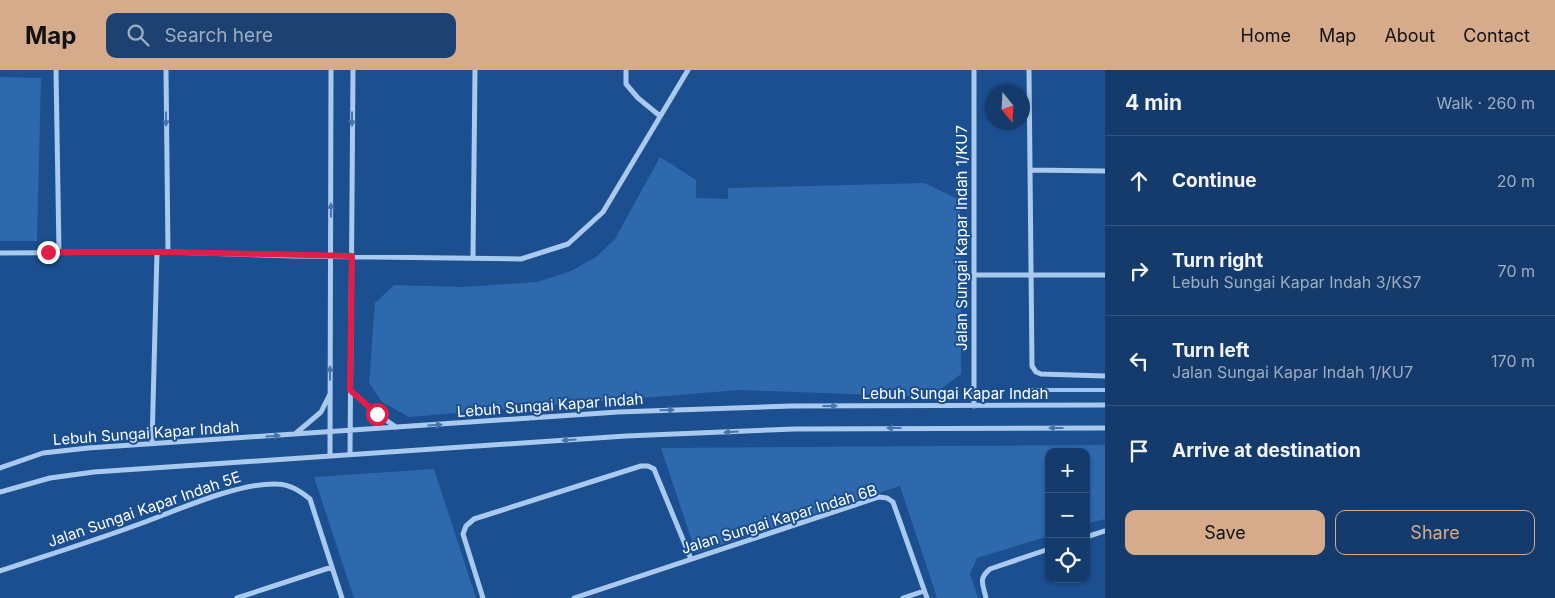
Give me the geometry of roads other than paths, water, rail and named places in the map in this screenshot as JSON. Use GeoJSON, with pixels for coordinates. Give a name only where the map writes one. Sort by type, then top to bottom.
{"type":"FeatureCollection","features":[{"type":"Feature","properties":{"kind":"street"},"geometry":{"type":"LineString","coordinates":[[56,70],[59,252]]}},
{"type":"Feature","properties":{"kind":"street"},"geometry":{"type":"LineString","coordinates":[[166,70],[168,252]]}},
{"type":"Feature","properties":{"kind":"street"},"geometry":{"type":"LineString","coordinates":[[330,456],[331,70]]}},
{"type":"Feature","properties":{"kind":"street"},"geometry":{"type":"LineString","coordinates":[[350,454],[352,70]]}},
{"type":"Feature","properties":{"kind":"street"},"geometry":{"type":"LineString","coordinates":[[473,258],[475,70]]}},
{"type":"Feature","properties":{"kind":"street"},"geometry":{"type":"LineString","coordinates":[[626,70],[626,84],[638,98],[660,116]]}},
{"type":"Feature","properties":{"kind":"street"},"geometry":{"type":"LineString","coordinates":[[0,253],[168,252],[521,259],[568,244],[602,212],[688,70]]}},
{"type":"Feature","properties":{"kind":"street","name":"Jalan Sungai Kapar Indah 1/KU7"},"geometry":{"type":"LineString","coordinates":[[974,70],[974,406]]}},
{"type":"Feature","properties":{"kind":"street"},"geometry":{"type":"LineString","coordinates":[[1029,70],[1032,366],[1036,372],[1041,374],[1105,376]]}},
{"type":"Feature","properties":{"kind":"street"},"geometry":{"type":"LineString","coordinates":[[1030,170],[1105,171]]}},
{"type":"Feature","properties":{"kind":"street"},"geometry":{"type":"LineString","coordinates":[[152,444],[157,252]]}},
{"type":"Feature","properties":{"kind":"street"},"geometry":{"type":"LineString","coordinates":[[974,275],[1105,275]]}},
{"type":"Feature","properties":{"kind":"street"},"geometry":{"type":"LineString","coordinates":[[350,390],[377,414],[396,427]]}},
{"type":"Feature","properties":{"kind":"street"},"geometry":{"type":"LineString","coordinates":[[295,434],[321,412],[330,392]]}},
{"type":"Feature","properties":{"kind":"street","name":"Lebuh Sungai Kapar Indah"},"geometry":{"type":"LineString","coordinates":[[0,468],[43,453],[618,412],[790,406],[1105,405]]}},
{"type":"Feature","properties":{"kind":"street"},"geometry":{"type":"LineString","coordinates":[[0,492],[50,478],[94,472],[626,436],[795,429],[1105,428]]}},
{"type":"Feature","properties":{"kind":"street"},"geometry":{"type":"LineString","coordinates":[[483,598],[463,534],[466,526],[474,519],[641,466],[648,466],[654,469],[691,559]]}},
{"type":"Feature","properties":{"kind":"street","name":"Jalan Sungai Kapar Indah 5E"},"geometry":{"type":"LineString","coordinates":[[0,571],[121,531],[224,494],[255,485],[278,484],[296,488],[310,499],[342,598]]}},
{"type":"Feature","properties":{"kind":"street","name":"Jalan Sungai Kapar Indah 6B"},"geometry":{"type":"LineString","coordinates":[[574,598],[878,498],[887,498],[893,502],[927,598]]}},
{"type":"Feature","properties":{"kind":"street"},"geometry":{"type":"LineString","coordinates":[[1090,536],[1105,531]]}},
{"type":"Feature","properties":{"kind":"street"},"geometry":{"type":"LineString","coordinates":[[986,598],[982,579],[984,574],[990,569],[1045,550]]}},
{"type":"Feature","properties":{"kind":"street"},"geometry":{"type":"LineString","coordinates":[[237,598],[332,567]]}},
{"type":"Feature","properties":{"kind":"street"},"geometry":{"type":"LineString","coordinates":[[903,598],[924,591]]}},
{"type":"Feature","properties":{"kind":"waterway"},"geometry":{"type":"LineString","coordinates":[[1028,390],[1105,390]]}}]}
